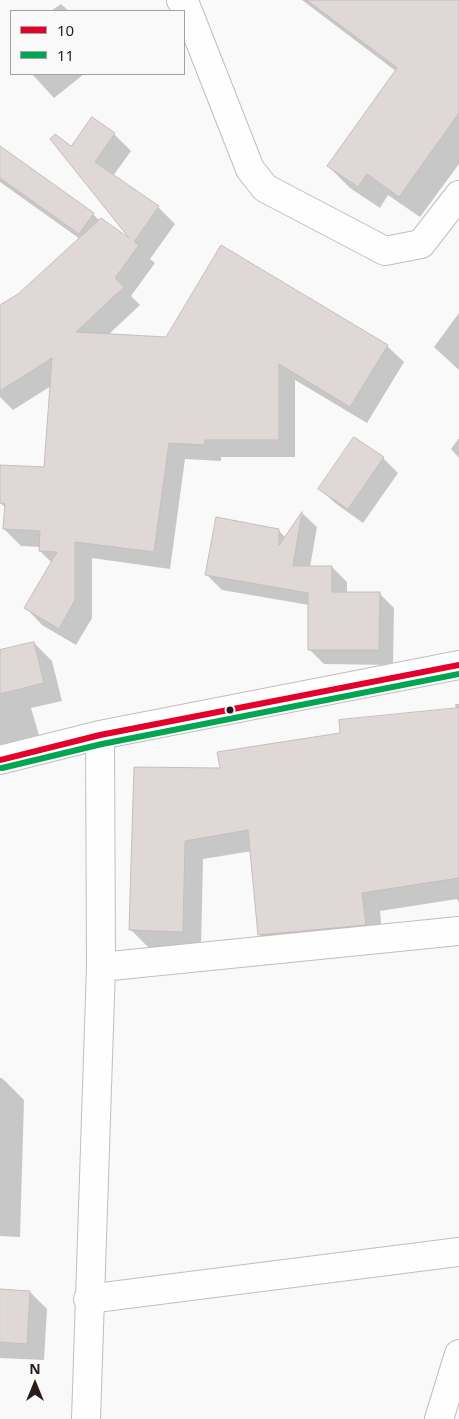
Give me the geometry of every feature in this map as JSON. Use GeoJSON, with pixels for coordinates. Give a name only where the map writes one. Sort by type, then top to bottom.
{"type":"FeatureCollection","features":[{"type":"Feature","properties":{"kind":"street"},"geometry":{"type":"LineString","coordinates":[[181,0],[186,6],[250,169],[265,188],[386,251],[421,244],[459,195]]}},
{"type":"Feature","properties":{"kind":"street"},"geometry":{"type":"LineString","coordinates":[[0,760],[100,735],[459,665]]}},
{"type":"Feature","properties":{"kind":"street"},"geometry":{"type":"LineString","coordinates":[[86,1419],[88,1299],[100,967],[100,735]]}},
{"type":"Feature","properties":{"kind":"street"},"geometry":{"type":"LineString","coordinates":[[100,967],[459,931]]}},
{"type":"Feature","properties":{"kind":"street"},"geometry":{"type":"LineString","coordinates":[[88,1299],[459,1252]]}},
{"type":"Feature","properties":{"kind":"street"},"geometry":{"type":"LineString","coordinates":[[440,1419],[459,1354]]}},
{"type":"Feature","properties":{"kind":"building"},"geometry":{"type":"Polygon","coordinates":[[[307,0],[459,0],[459,113],[399,197],[367,174],[358,187],[327,166],[397,68],[307,0]]]}},
{"type":"Feature","properties":{"kind":"building"},"geometry":{"type":"Polygon","coordinates":[[[92,117],[115,133],[95,162],[159,206],[134,242],[139,245],[115,278],[124,287],[76,332],[166,337],[221,245],[388,345],[350,407],[279,364],[279,440],[205,440],[204,445],[169,443],[154,552],[75,542],[75,600],[59,629],[24,608],[57,552],[39,551],[40,531],[3,529],[5,504],[0,503],[0,465],[44,467],[52,358],[0,391],[0,305],[18,294],[101,218],[129,238],[50,139],[55,134],[71,146],[92,117]]]}},
{"type":"Feature","properties":{"kind":"building"},"geometry":{"type":"Polygon","coordinates":[[[0,146],[94,213],[79,234],[0,178],[0,146]]]}},
{"type":"Feature","properties":{"kind":"building"},"geometry":{"type":"Polygon","coordinates":[[[354,437],[384,457],[348,509],[318,489],[354,437]]]}},
{"type":"Feature","properties":{"kind":"building"},"geometry":{"type":"Polygon","coordinates":[[[302,512],[293,566],[332,566],[332,592],[380,592],[379,650],[308,650],[308,593],[205,575],[216,517],[279,529],[279,545],[302,512]]]}},
{"type":"Feature","properties":{"kind":"building"},"geometry":{"type":"Polygon","coordinates":[[[34,642],[44,683],[0,694],[0,650],[34,642]]]}},
{"type":"Feature","properties":{"kind":"building"},"geometry":{"type":"Polygon","coordinates":[[[459,708],[459,878],[362,893],[366,925],[258,935],[248,830],[185,841],[183,932],[129,930],[134,767],[220,768],[217,752],[340,733],[339,720],[459,708]]]}},
{"type":"Feature","properties":{"kind":"building"},"geometry":{"type":"Polygon","coordinates":[[[0,1289],[30,1291],[27,1344],[0,1342],[0,1289]]]}},
{"type":"Feature","properties":{"kind":"transit line","name":"10"},"geometry":{"type":"LineString","coordinates":[[0,760],[100,735],[459,665]]}},
{"type":"Feature","properties":{"kind":"transit line","name":"11"},"geometry":{"type":"LineString","coordinates":[[2,768],[102,744],[459,674]]}}]}
